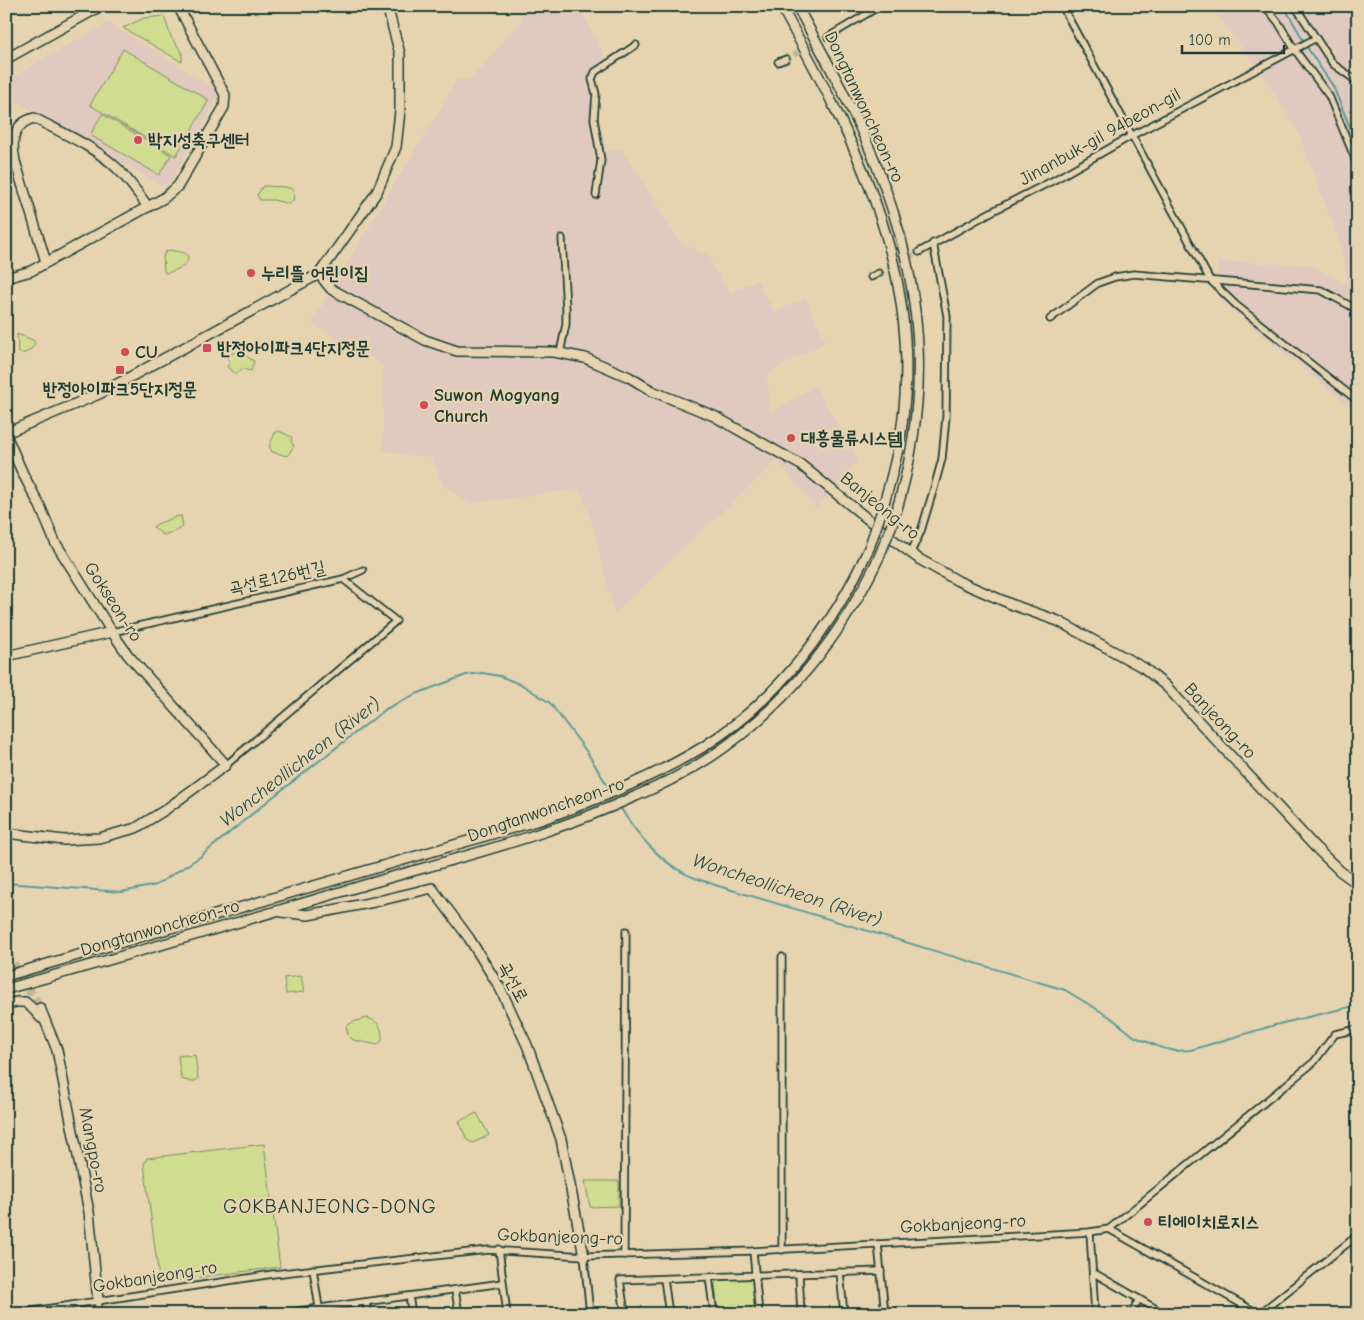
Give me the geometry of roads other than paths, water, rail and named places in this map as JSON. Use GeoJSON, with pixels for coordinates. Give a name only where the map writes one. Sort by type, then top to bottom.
{"type":"FeatureCollection","features":[{"type":"Feature","properties":{"kind":"main road"},"geometry":{"type":"LineString","coordinates":[[6,59],[101,6]]}},
{"type":"Feature","properties":{"kind":"main road"},"geometry":{"type":"LineString","coordinates":[[6,278],[31,271],[164,198],[178,186],[224,107],[225,95],[178,6]]}},
{"type":"Feature","properties":{"kind":"main road"},"geometry":{"type":"LineString","coordinates":[[6,434],[99,394],[318,274],[377,192],[396,147],[400,111],[400,54],[387,6]]}},
{"type":"Feature","properties":{"kind":"main road","name":"Dongtanwoncheon-ro"},"geometry":{"type":"LineString","coordinates":[[6,976],[432,853],[540,820],[599,799],[672,765],[704,746],[732,726],[780,683],[821,632],[843,599],[868,548],[891,482],[898,451],[906,374],[903,321],[889,244],[879,211],[857,154],[834,105],[781,6]]}},
{"type":"Feature","properties":{"kind":"main road","name":"Dongtanwoncheon-ro"},"geometry":{"type":"LineString","coordinates":[[6,988],[276,912],[547,832],[606,810],[678,776],[710,757],[739,737],[786,694],[803,675],[851,611],[879,557],[893,522],[903,490],[915,430],[918,406],[918,349],[912,283],[895,218],[873,158],[852,110],[797,6]]}},
{"type":"Feature","properties":{"kind":"main road"},"geometry":{"type":"LineString","coordinates":[[46,262],[14,161],[12,147],[15,130],[24,120],[34,118],[99,154],[118,169],[148,207]]}},
{"type":"Feature","properties":{"kind":"main road","name":"Banjeong-ro"},"geometry":{"type":"LineString","coordinates":[[318,274],[331,289],[425,340],[457,351],[560,353],[585,358],[630,377],[652,390],[714,416],[768,445],[801,465],[888,536],[920,559],[958,581],[1013,605],[1058,621],[1144,668],[1166,686],[1315,846],[1358,884]]}},
{"type":"Feature","properties":{"kind":"main road","name":"Gokseon-ro"},"geometry":{"type":"LineString","coordinates":[[6,434],[55,542],[112,632],[128,654],[226,765]]}},
{"type":"Feature","properties":{"kind":"main road"},"geometry":{"type":"LineString","coordinates":[[6,656],[112,632]]}},
{"type":"Feature","properties":{"kind":"main road"},"geometry":{"type":"LineString","coordinates":[[6,833],[64,840],[98,838],[136,828],[165,810],[226,765]]}},
{"type":"Feature","properties":{"kind":"main road","name":"곡선로"},"geometry":{"type":"LineString","coordinates":[[276,912],[308,915],[432,888],[469,938],[500,988],[527,1045],[561,1140],[584,1256]]}},
{"type":"Feature","properties":{"kind":"main road"},"geometry":{"type":"LineString","coordinates":[[6,972],[66,958]]}},
{"type":"Feature","properties":{"kind":"main road"},"geometry":{"type":"LineString","coordinates":[[6,993],[70,971]]}},
{"type":"Feature","properties":{"kind":"main road"},"geometry":{"type":"LineString","coordinates":[[6,1005],[25,1002],[33,1009],[49,1030]]}},
{"type":"Feature","properties":{"kind":"main road","name":"Mangpo-ro"},"geometry":{"type":"LineString","coordinates":[[40,1008],[57,1050],[90,1212],[98,1301]]}},
{"type":"Feature","properties":{"kind":"street"},"geometry":{"type":"LineString","coordinates":[[828,37],[880,6]]}},
{"type":"Feature","properties":{"kind":"street"},"geometry":{"type":"LineString","coordinates":[[1062,6],[1210,280],[1236,304],[1358,402]]}},
{"type":"Feature","properties":{"kind":"street"},"geometry":{"type":"LineString","coordinates":[[1265,6],[1329,96],[1358,166]]}},
{"type":"Feature","properties":{"kind":"street"},"geometry":{"type":"LineString","coordinates":[[1295,6],[1333,64],[1358,82]]}},
{"type":"Feature","properties":{"kind":"street","name":"Jinanbuk-gil 94beon-gil"},"geometry":{"type":"LineString","coordinates":[[919,252],[1054,180],[1131,136],[1315,39]]}},
{"type":"Feature","properties":{"kind":"street"},"geometry":{"type":"LineString","coordinates":[[596,195],[601,160],[594,120],[596,94],[592,79],[595,72],[636,45]]}},
{"type":"Feature","properties":{"kind":"street"},"geometry":{"type":"LineString","coordinates":[[778,62],[786,59]]}},
{"type":"Feature","properties":{"kind":"street"},"geometry":{"type":"LineString","coordinates":[[560,353],[566,324],[562,238]]}},
{"type":"Feature","properties":{"kind":"street"},"geometry":{"type":"LineString","coordinates":[[911,552],[920,531],[942,459],[946,417],[947,316],[933,243]]}},
{"type":"Feature","properties":{"kind":"street"},"geometry":{"type":"LineString","coordinates":[[871,277],[879,273]]}},
{"type":"Feature","properties":{"kind":"street"},"geometry":{"type":"LineString","coordinates":[[1050,318],[1098,283],[1115,277],[1134,274],[1321,290],[1358,310]]}},
{"type":"Feature","properties":{"kind":"street"},"geometry":{"type":"LineString","coordinates":[[343,578],[363,570]]}},
{"type":"Feature","properties":{"kind":"street","name":"곡선로126번길"},"geometry":{"type":"LineString","coordinates":[[112,632],[343,578],[396,621],[226,765]]}},
{"type":"Feature","properties":{"kind":"street"},"geometry":{"type":"LineString","coordinates":[[624,1255],[626,931]]}},
{"type":"Feature","properties":{"kind":"street"},"geometry":{"type":"LineString","coordinates":[[782,957],[782,1250]]}},
{"type":"Feature","properties":{"kind":"street"},"geometry":{"type":"LineString","coordinates":[[1358,1029],[1336,1034],[1314,1062],[1109,1229],[1259,1314],[1358,1235]]}},
{"type":"Feature","properties":{"kind":"street","name":"Gokbanjeong-ro"},"geometry":{"type":"LineString","coordinates":[[13,1314],[273,1274],[499,1250],[584,1256],[753,1251],[1090,1232],[1109,1229]]}},
{"type":"Feature","properties":{"kind":"street"},"geometry":{"type":"LineString","coordinates":[[1090,1232],[1095,1314]]}},
{"type":"Feature","properties":{"kind":"street"},"geometry":{"type":"LineString","coordinates":[[878,1244],[885,1314]]}},
{"type":"Feature","properties":{"kind":"street"},"geometry":{"type":"LineString","coordinates":[[499,1250],[507,1314]]}},
{"type":"Feature","properties":{"kind":"street"},"geometry":{"type":"LineString","coordinates":[[753,1251],[759,1314]]}},
{"type":"Feature","properties":{"kind":"street"},"geometry":{"type":"LineString","coordinates":[[584,1256],[590,1314]]}},
{"type":"Feature","properties":{"kind":"street"},"geometry":{"type":"LineString","coordinates":[[313,1269],[319,1311]]}},
{"type":"Feature","properties":{"kind":"street"},"geometry":{"type":"LineString","coordinates":[[625,1314],[620,1280],[881,1270]]}},
{"type":"Feature","properties":{"kind":"street"},"geometry":{"type":"LineString","coordinates":[[840,1272],[844,1314]]}},
{"type":"Feature","properties":{"kind":"street"},"geometry":{"type":"LineString","coordinates":[[1094,1273],[1165,1314]]}},
{"type":"Feature","properties":{"kind":"street"},"geometry":{"type":"LineString","coordinates":[[798,1274],[802,1314]]}},
{"type":"Feature","properties":{"kind":"street"},"geometry":{"type":"LineString","coordinates":[[709,1277],[714,1314]]}},
{"type":"Feature","properties":{"kind":"street"},"geometry":{"type":"LineString","coordinates":[[664,1279],[669,1314]]}},
{"type":"Feature","properties":{"kind":"street"},"geometry":{"type":"LineString","coordinates":[[276,1314],[319,1311],[366,1302],[503,1283]]}},
{"type":"Feature","properties":{"kind":"street"},"geometry":{"type":"LineString","coordinates":[[455,1290],[459,1314]]}},
{"type":"Feature","properties":{"kind":"street"},"geometry":{"type":"LineString","coordinates":[[409,1296],[412,1314]]}},
{"type":"Feature","properties":{"kind":"street"},"geometry":{"type":"LineString","coordinates":[[1131,1314],[1139,1299]]}},
{"type":"Feature","properties":{"kind":"street"},"geometry":{"type":"LineString","coordinates":[[98,1301],[98,1314]]}},
{"type":"Feature","properties":{"kind":"street"},"geometry":{"type":"LineString","coordinates":[[366,1302],[368,1314]]}},
{"type":"Feature","properties":{"kind":"waterway"},"geometry":{"type":"LineString","coordinates":[[1284,6],[1310,52],[1333,86],[1358,147]]}},
{"type":"Feature","properties":{"kind":"waterway","name":"Woncheollicheon (River)"},"geometry":{"type":"LineString","coordinates":[[6,883],[122,892],[156,885],[200,857],[269,800],[386,709],[416,694],[466,675],[482,673],[500,676],[524,686],[550,703],[587,752],[610,790]]}},
{"type":"Feature","properties":{"kind":"waterway","name":"Woncheollicheon (River)"},"geometry":{"type":"LineString","coordinates":[[620,807],[640,836],[657,854],[689,876],[1065,990],[1110,1017],[1135,1037],[1162,1048],[1176,1051],[1191,1050],[1275,1025],[1358,1005]]}},
{"type":"Feature","properties":{"kind":"tunnel"},"geometry":{"type":"LineString","coordinates":[[786,59],[828,37]]}},
{"type":"Feature","properties":{"kind":"tunnel"},"geometry":{"type":"LineString","coordinates":[[879,273],[919,252]]}},
{"type":"Feature","properties":{"kind":"tunnel"},"geometry":{"type":"LineString","coordinates":[[6,952],[40,1008]]}},
{"type":"Feature","properties":{"kind":"place","name":"박지성축구센터"},"geometry":{"type":"Point","coordinates":[138,140]}},
{"type":"Feature","properties":{"kind":"place","name":"누리뜰 어린이집"},"geometry":{"type":"Point","coordinates":[251,273]}},
{"type":"Feature","properties":{"kind":"place","name":"반정아이파크4단지정문"},"geometry":{"type":"Point","coordinates":[207,348]}},
{"type":"Feature","properties":{"kind":"place","name":"CU"},"geometry":{"type":"Point","coordinates":[125,352]}},
{"type":"Feature","properties":{"kind":"place","name":"반정아이파크5단지정문"},"geometry":{"type":"Point","coordinates":[120,370]}},
{"type":"Feature","properties":{"kind":"place","name":"Suwon Mogyang Church"},"geometry":{"type":"Point","coordinates":[424,405]}},
{"type":"Feature","properties":{"kind":"place","name":"대흥물류시스템"},"geometry":{"type":"Point","coordinates":[791,438]}},
{"type":"Feature","properties":{"kind":"place","name":"티에이치로지스"},"geometry":{"type":"Point","coordinates":[1148,1222]}},
{"type":"Feature","properties":{"kind":"district","name":"GOKBANJEONG-DONG"},"geometry":{"type":"Point","coordinates":[330,1206]}}]}
